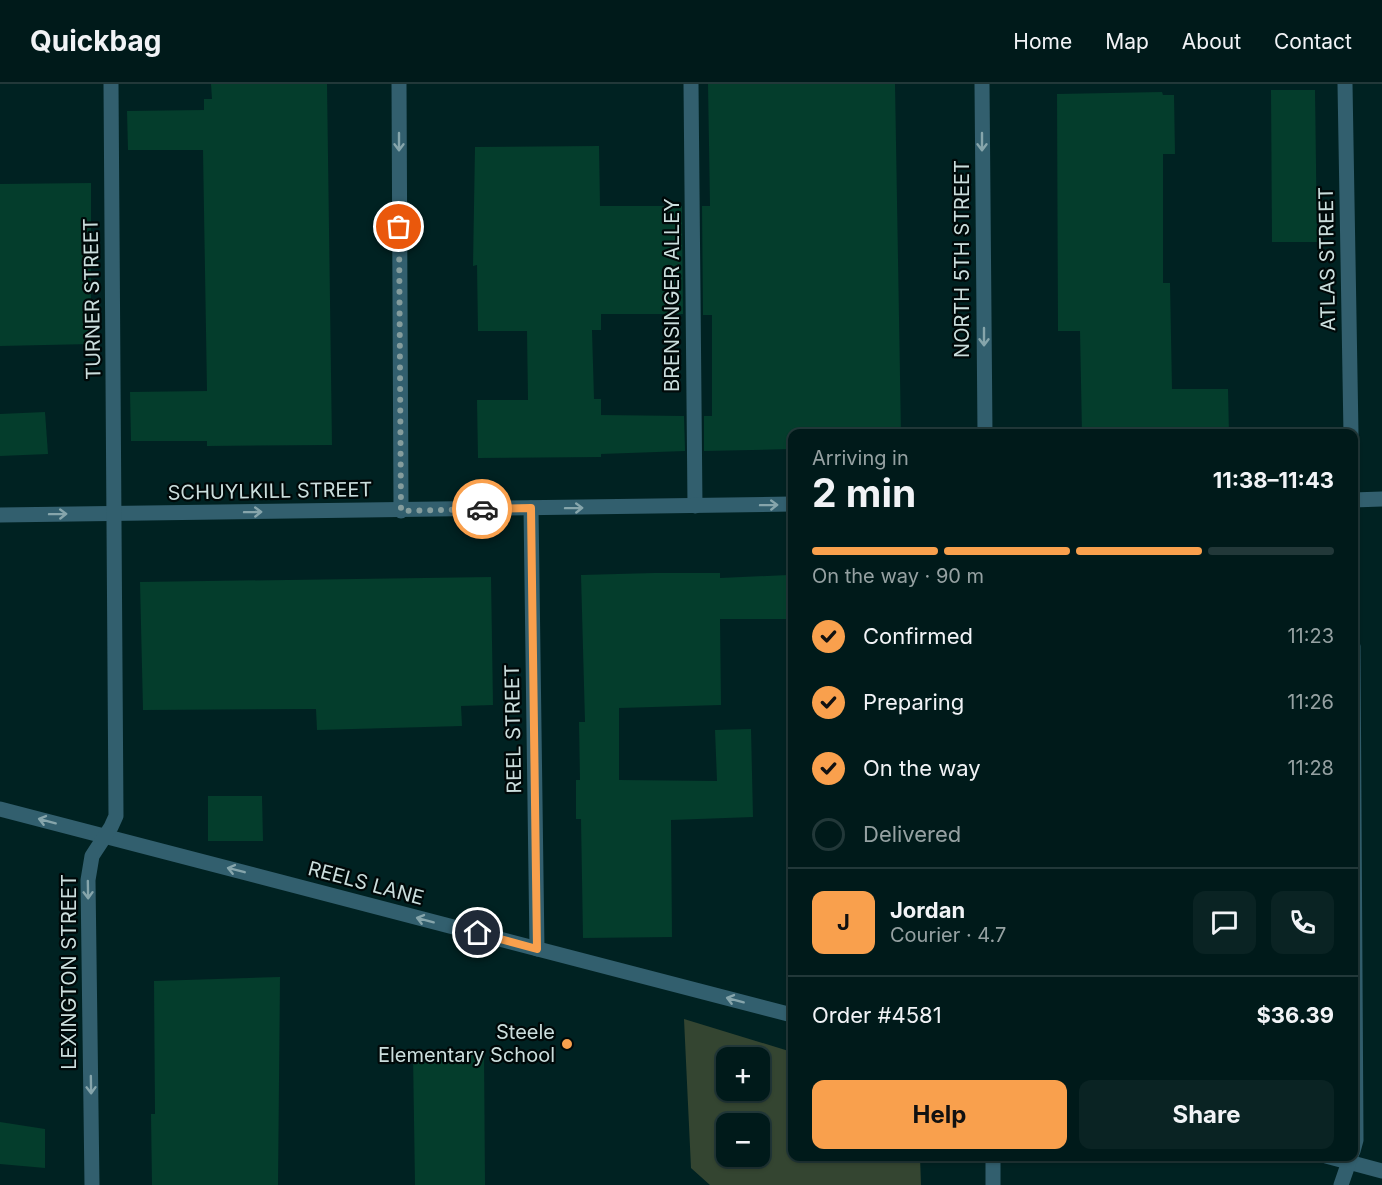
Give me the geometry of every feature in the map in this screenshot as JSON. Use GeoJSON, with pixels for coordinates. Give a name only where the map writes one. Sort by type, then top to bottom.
{"type":"FeatureCollection","features":[{"type":"Feature","properties":{"kind":"street","name":"TURNER STREET"},"geometry":{"type":"LineString","coordinates":[[111,84],[115,513]]}},
{"type":"Feature","properties":{"kind":"street"},"geometry":{"type":"LineString","coordinates":[[399,84],[401,511]]}},
{"type":"Feature","properties":{"kind":"street","name":"BRENSINGER ALLEY"},"geometry":{"type":"LineString","coordinates":[[691,84],[694,506]]}},
{"type":"Feature","properties":{"kind":"street","name":"NORTH 5TH STREET"},"geometry":{"type":"LineString","coordinates":[[982,84],[984,429]]}},
{"type":"Feature","properties":{"kind":"street","name":"ATLAS STREET"},"geometry":{"type":"LineString","coordinates":[[1345,84],[1351,429]]}},
{"type":"Feature","properties":{"kind":"street"},"geometry":{"type":"LineString","coordinates":[[1358,500],[1382,499]]}},
{"type":"Feature","properties":{"kind":"street","name":"SCHUYLKILL STREET"},"geometry":{"type":"LineString","coordinates":[[0,515],[788,504]]}},
{"type":"Feature","properties":{"kind":"street","name":"REEL STREET"},"geometry":{"type":"LineString","coordinates":[[531,508],[537,949]]}},
{"type":"Feature","properties":{"kind":"street","name":"LEXINGTON STREET"},"geometry":{"type":"LineString","coordinates":[[92,1185],[88,880],[92,856],[116,816],[115,513]]}},
{"type":"Feature","properties":{"kind":"street","name":"REELS LANE"},"geometry":{"type":"LineString","coordinates":[[0,809],[788,1014]]}},
{"type":"Feature","properties":{"kind":"street"},"geometry":{"type":"LineString","coordinates":[[1358,1160],[1382,1171]]}},
{"type":"Feature","properties":{"kind":"street"},"geometry":{"type":"LineString","coordinates":[[993,1161],[993,1185]]}},
{"type":"Feature","properties":{"kind":"street"},"geometry":{"type":"LineString","coordinates":[[1341,1185],[1350,1161]]}},
{"type":"Feature","properties":{"kind":"green space"},"geometry":{"type":"Polygon","coordinates":[[[684,1019],[788,1051],[788,1161],[920,1161],[921,1185],[710,1185],[691,1168],[684,1019]]]}},
{"type":"Feature","properties":{"kind":"building"},"geometry":{"type":"Polygon","coordinates":[[[211,84],[327,84],[332,445],[207,446],[207,441],[131,441],[130,392],[207,391],[203,150],[128,150],[127,111],[204,110],[204,99],[212,99],[211,84]]]}},
{"type":"Feature","properties":{"kind":"building"},"geometry":{"type":"Polygon","coordinates":[[[708,84],[895,84],[901,429],[788,429],[788,449],[704,451],[704,416],[712,416],[712,315],[703,315],[702,206],[710,206],[708,84]]]}},
{"type":"Feature","properties":{"kind":"building"},"geometry":{"type":"Polygon","coordinates":[[[1271,90],[1315,90],[1317,242],[1272,242],[1271,90]]]}},
{"type":"Feature","properties":{"kind":"building"},"geometry":{"type":"Polygon","coordinates":[[[1162,92],[1163,95],[1174,95],[1175,154],[1163,154],[1163,283],[1170,283],[1172,389],[1228,389],[1229,429],[1082,429],[1080,331],[1058,331],[1057,94],[1162,92]]]}},
{"type":"Feature","properties":{"kind":"building"},"geometry":{"type":"Polygon","coordinates":[[[599,146],[600,206],[682,206],[683,314],[601,314],[601,330],[592,330],[594,399],[601,399],[601,415],[684,416],[685,451],[601,454],[601,457],[478,458],[477,400],[528,400],[527,331],[478,331],[477,265],[473,266],[475,147],[599,146]]]}},
{"type":"Feature","properties":{"kind":"building"},"geometry":{"type":"Polygon","coordinates":[[[91,183],[91,344],[0,346],[0,184],[91,183]]]}},
{"type":"Feature","properties":{"kind":"building"},"geometry":{"type":"Polygon","coordinates":[[[45,412],[48,454],[0,456],[0,414],[45,412]]]}},
{"type":"Feature","properties":{"kind":"building"},"geometry":{"type":"Polygon","coordinates":[[[720,573],[720,578],[788,575],[788,619],[720,619],[721,705],[619,708],[619,780],[717,781],[715,730],[751,729],[753,817],[671,820],[672,937],[583,938],[581,819],[576,819],[576,780],[580,780],[579,722],[585,722],[581,575],[720,573]]]}},
{"type":"Feature","properties":{"kind":"building"},"geometry":{"type":"Polygon","coordinates":[[[491,577],[493,705],[461,706],[462,726],[317,730],[316,709],[143,710],[140,582],[491,577]]]}},
{"type":"Feature","properties":{"kind":"building"},"geometry":{"type":"Polygon","coordinates":[[[208,796],[262,796],[263,841],[208,841],[208,796]]]}},
{"type":"Feature","properties":{"kind":"building"},"geometry":{"type":"Polygon","coordinates":[[[280,977],[278,1185],[152,1185],[151,1114],[155,1114],[154,981],[280,977]]]}},
{"type":"Feature","properties":{"kind":"building"},"geometry":{"type":"Polygon","coordinates":[[[484,1053],[485,1185],[415,1185],[413,1054],[484,1053]]]}},
{"type":"Feature","properties":{"kind":"building"},"geometry":{"type":"Polygon","coordinates":[[[0,1122],[45,1129],[45,1168],[0,1164],[0,1122]]]}},
{"type":"Feature","properties":{"kind":"way so far"},"geometry":{"type":"LineString","coordinates":[[399,227],[401,511],[482,509]]}},
{"type":"Feature","properties":{"kind":"place","name":"Steele Elementary School"},"geometry":{"type":"Point","coordinates":[567,1044]}},
{"type":"Feature","properties":{"kind":"route"},"geometry":{"type":"LineString","coordinates":[[478,933],[537,949],[531,508],[482,509]]}}]}
